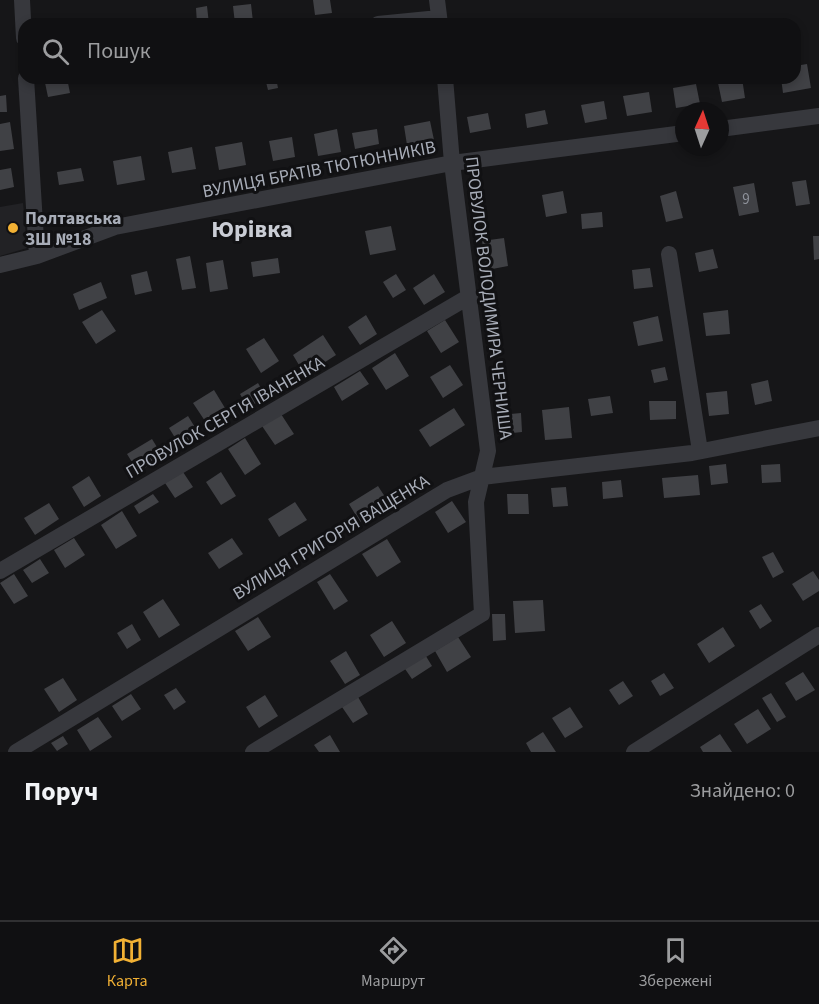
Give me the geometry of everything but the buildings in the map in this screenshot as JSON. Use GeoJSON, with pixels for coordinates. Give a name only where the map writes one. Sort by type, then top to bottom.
{"type":"FeatureCollection","features":[{"type":"Feature","properties":{"kind":"street"},"geometry":{"type":"LineString","coordinates":[[22,0],[23,18]]}},
{"type":"Feature","properties":{"kind":"street"},"geometry":{"type":"LineString","coordinates":[[437,0],[439,18]]}},
{"type":"Feature","properties":{"kind":"street"},"geometry":{"type":"LineString","coordinates":[[26,84],[37,256]]}},
{"type":"Feature","properties":{"kind":"street","name":"ПРОВУЛОК ВОЛОДИМИРА ЧЕРНИША"},"geometry":{"type":"LineString","coordinates":[[253,752],[482,614],[476,502],[488,451],[452,163],[445,84]]}},
{"type":"Feature","properties":{"kind":"street"},"geometry":{"type":"LineString","coordinates":[[729,128],[819,116]]}},
{"type":"Feature","properties":{"kind":"street","name":"ВУЛИЦЯ БРАТІВ ТЮТЮННИКІВ"},"geometry":{"type":"LineString","coordinates":[[0,265],[37,256],[115,227],[452,163],[675,134]]}},
{"type":"Feature","properties":{"kind":"street"},"geometry":{"type":"LineString","coordinates":[[669,254],[700,451]]}},
{"type":"Feature","properties":{"kind":"street","name":"ПРОВУЛОК СЕРГІЯ ІВАНЕНКА"},"geometry":{"type":"LineString","coordinates":[[0,571],[470,296]]}},
{"type":"Feature","properties":{"kind":"street","name":"ВУЛИЦЯ ГРИГОРІЯ ВАЩЕНКА"},"geometry":{"type":"LineString","coordinates":[[16,752],[447,490],[482,477],[700,451],[819,428]]}},
{"type":"Feature","properties":{"kind":"street"},"geometry":{"type":"LineString","coordinates":[[634,752],[819,635]]}},
{"type":"Feature","properties":{"kind":"shaded area","name":"Полтавська ЗШ №18"},"geometry":{"type":"Polygon","coordinates":[[[23,203],[27,248],[0,256],[0,207],[23,203]]]}},
{"type":"Feature","properties":{"kind":"place","name":"Полтавська ЗШ №18"},"geometry":{"type":"Point","coordinates":[13,228]}},
{"type":"Feature","properties":{"kind":"district","name":"Юрівка"},"geometry":{"type":"Point","coordinates":[252,229]}}]}
